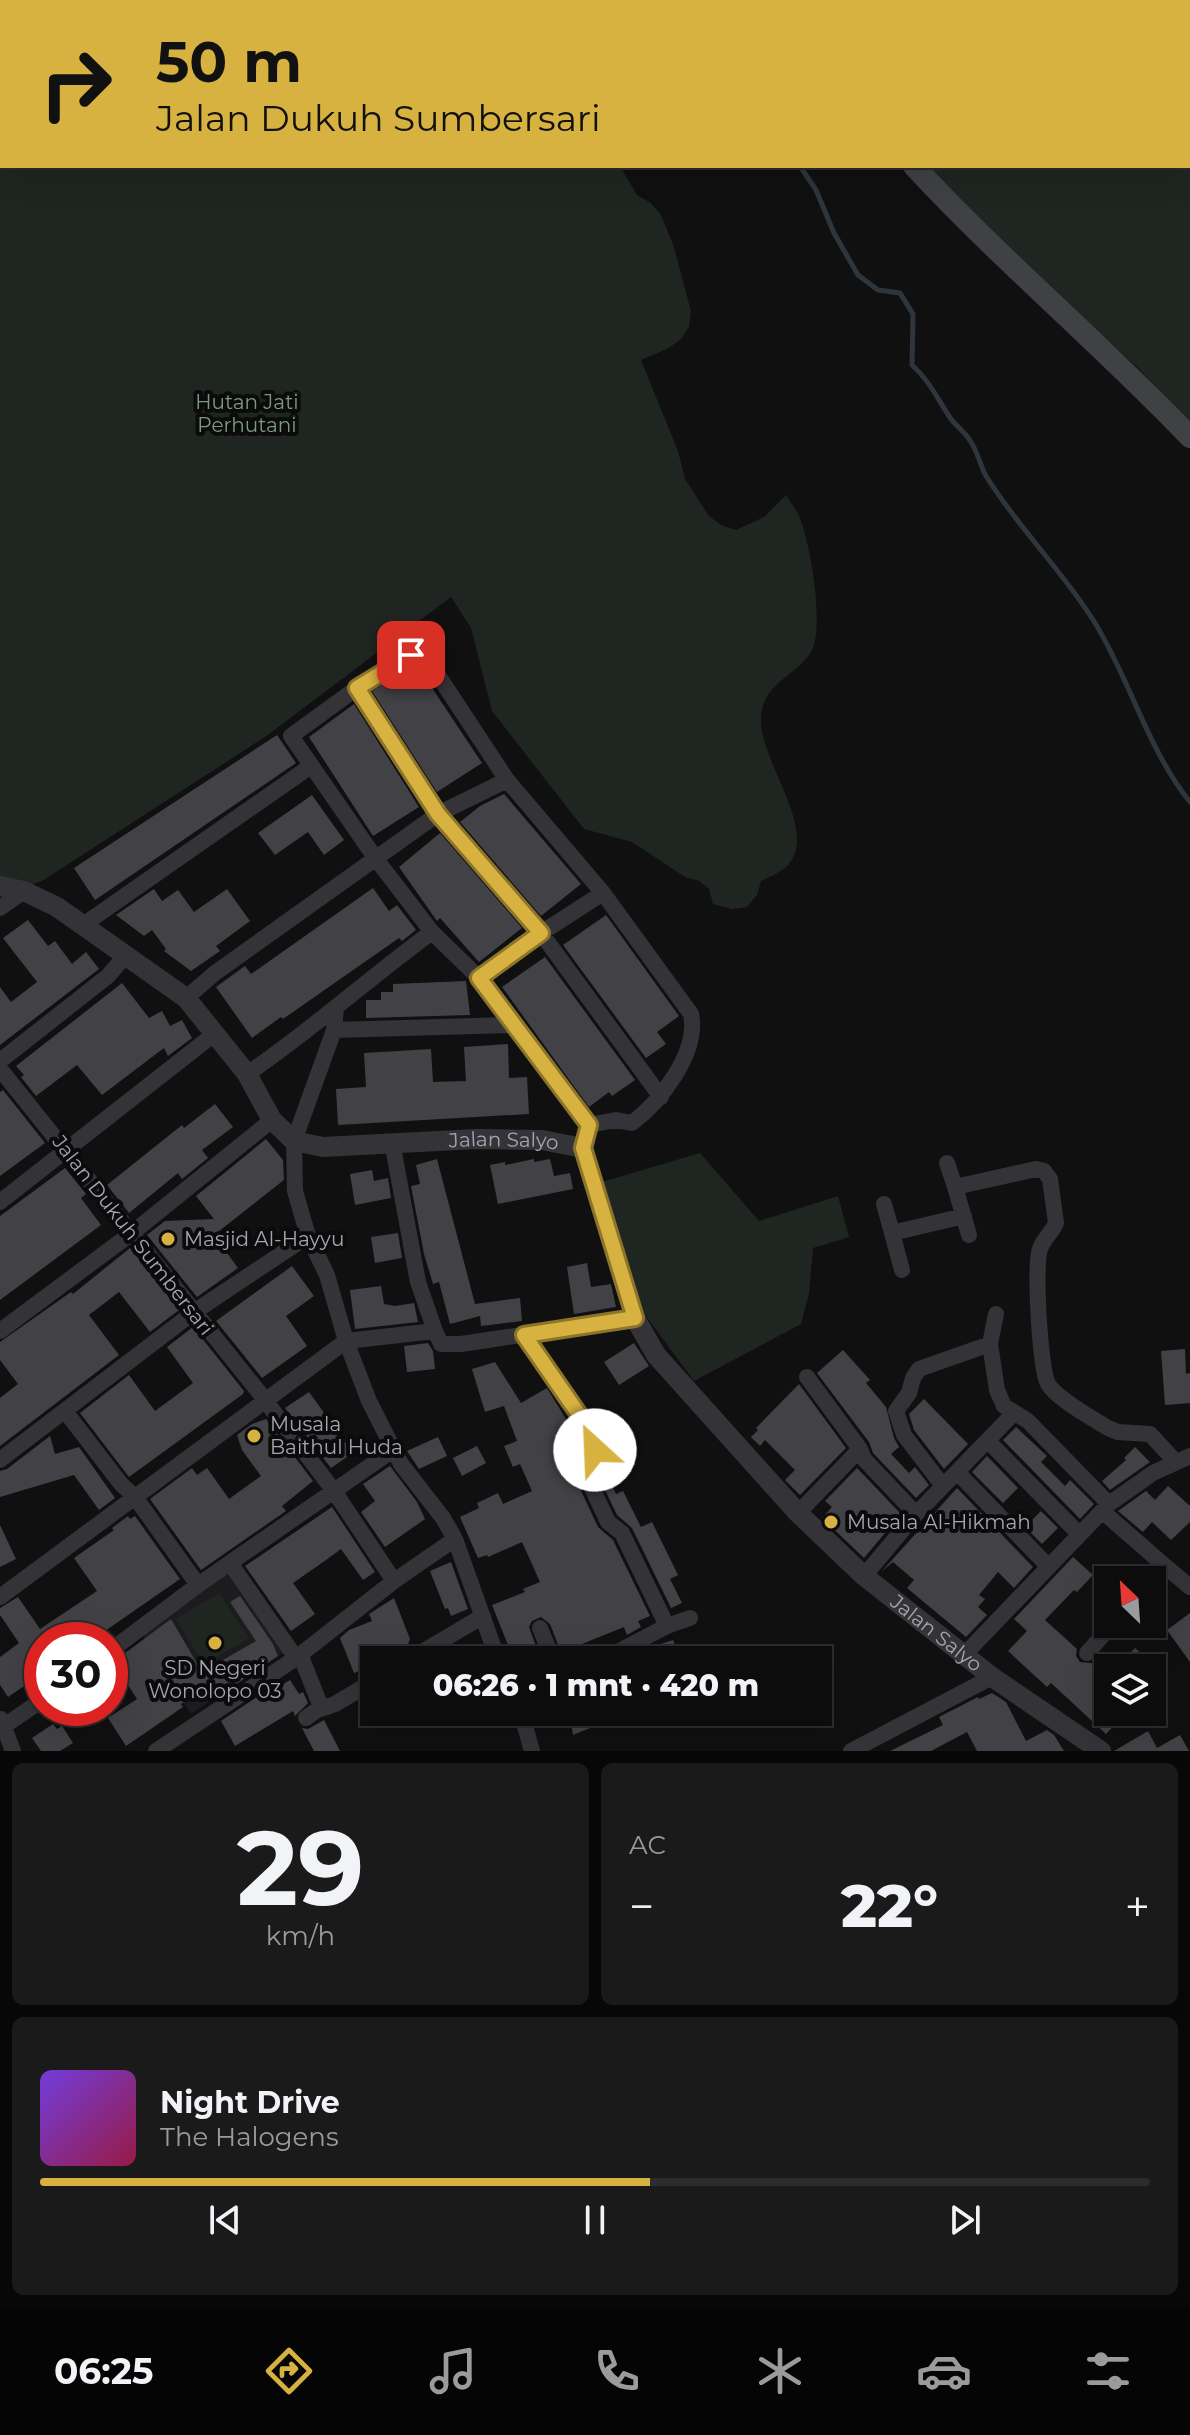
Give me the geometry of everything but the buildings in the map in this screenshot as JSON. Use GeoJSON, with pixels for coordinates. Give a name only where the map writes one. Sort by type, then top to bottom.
{"type":"FeatureCollection","features":[{"type":"Feature","properties":{"kind":"main road"},"geometry":{"type":"LineString","coordinates":[[916,168],[1022,277],[1130,374],[1190,437]]}},
{"type":"Feature","properties":{"kind":"street"},"geometry":{"type":"LineString","coordinates":[[415,652],[422,654],[507,780],[603,893],[691,1014],[694,1026],[690,1046],[661,1097],[632,1123],[616,1120],[589,1125],[479,978],[432,932],[376,859],[291,736],[357,688],[415,652]]}},
{"type":"Feature","properties":{"kind":"street"},"geometry":{"type":"LineString","coordinates":[[357,688],[438,814],[541,933],[661,1097]]}},
{"type":"Feature","properties":{"kind":"street"},"geometry":{"type":"LineString","coordinates":[[83,925],[311,766]]}},
{"type":"Feature","properties":{"kind":"street"},"geometry":{"type":"LineString","coordinates":[[193,992],[438,814],[507,780]]}},
{"type":"Feature","properties":{"kind":"street"},"geometry":{"type":"LineString","coordinates":[[0,886],[24,891],[83,925],[126,955],[193,992],[213,1035],[247,1074],[272,1120],[294,1141]]}},
{"type":"Feature","properties":{"kind":"street"},"geometry":{"type":"LineString","coordinates":[[0,908],[24,891]]}},
{"type":"Feature","properties":{"kind":"street"},"geometry":{"type":"LineString","coordinates":[[479,978],[603,893]]}},
{"type":"Feature","properties":{"kind":"street"},"geometry":{"type":"LineString","coordinates":[[247,1074],[336,1007],[372,975],[432,932]]}},
{"type":"Feature","properties":{"kind":"street"},"geometry":{"type":"LineString","coordinates":[[0,1061],[108,976],[126,955]]}},
{"type":"Feature","properties":{"kind":"street"},"geometry":{"type":"LineString","coordinates":[[336,1007],[334,1030],[294,1141],[295,1191],[308,1236],[327,1275],[346,1341],[369,1401],[401,1464],[443,1518],[455,1539],[493,1646]]}},
{"type":"Feature","properties":{"kind":"street"},"geometry":{"type":"LineString","coordinates":[[334,1030],[514,1025]]}},
{"type":"Feature","properties":{"kind":"street"},"geometry":{"type":"LineString","coordinates":[[0,1202],[213,1035]]}},
{"type":"Feature","properties":{"kind":"street","name":"Jalan Dukuh Sumbersari"},"geometry":{"type":"LineString","coordinates":[[0,1069],[266,1401],[334,1491],[394,1581]]}},
{"type":"Feature","properties":{"kind":"street"},"geometry":{"type":"LineString","coordinates":[[0,1331],[132,1233],[272,1120]]}},
{"type":"Feature","properties":{"kind":"street"},"geometry":{"type":"LineString","coordinates":[[583,1148],[589,1125]]}},
{"type":"Feature","properties":{"kind":"street","name":"Jalan Salyo"},"geometry":{"type":"LineString","coordinates":[[294,1141],[323,1147],[392,1142],[542,1140],[583,1148],[635,1318],[656,1355],[798,1513],[864,1576],[992,1677],[1101,1751]]}},
{"type":"Feature","properties":{"kind":"street"},"geometry":{"type":"LineString","coordinates":[[392,1142],[418,1282],[441,1344],[635,1318]]}},
{"type":"Feature","properties":{"kind":"street"},"geometry":{"type":"LineString","coordinates":[[947,1163],[969,1235]]}},
{"type":"Feature","properties":{"kind":"street"},"geometry":{"type":"LineString","coordinates":[[955,1187],[1036,1169],[1044,1171],[1050,1179],[1056,1223],[1040,1248],[1038,1257],[1039,1312],[1046,1380],[1053,1390],[1108,1428],[1118,1432],[1150,1434],[1182,1459],[1153,1473],[1106,1507],[964,1655]]}},
{"type":"Feature","properties":{"kind":"street"},"geometry":{"type":"LineString","coordinates":[[884,1204],[902,1270]]}},
{"type":"Feature","properties":{"kind":"street"},"geometry":{"type":"LineString","coordinates":[[892,1233],[964,1216]]}},
{"type":"Feature","properties":{"kind":"street"},"geometry":{"type":"LineString","coordinates":[[0,1460],[194,1312],[308,1236]]}},
{"type":"Feature","properties":{"kind":"street"},"geometry":{"type":"LineString","coordinates":[[996,1314],[990,1344],[997,1390],[1004,1406],[1028,1421],[1165,1566]]}},
{"type":"Feature","properties":{"kind":"street"},"geometry":{"type":"LineString","coordinates":[[0,1597],[346,1341],[435,1331]]}},
{"type":"Feature","properties":{"kind":"street"},"geometry":{"type":"LineString","coordinates":[[524,1335],[594,1438],[595,1450],[586,1466],[588,1483],[608,1522],[622,1533],[667,1626]]}},
{"type":"Feature","properties":{"kind":"street"},"geometry":{"type":"LineString","coordinates":[[943,1486],[904,1435],[896,1411],[909,1393],[919,1369],[990,1344]]}},
{"type":"Feature","properties":{"kind":"street"},"geometry":{"type":"LineString","coordinates":[[807,1377],[860,1449],[864,1459],[916,1514]]}},
{"type":"Feature","properties":{"kind":"street"},"geometry":{"type":"LineString","coordinates":[[65,1411],[121,1484],[135,1497],[198,1585]]}},
{"type":"Feature","properties":{"kind":"street"},"geometry":{"type":"LineString","coordinates":[[864,1576],[916,1514],[1014,1413]]}},
{"type":"Feature","properties":{"kind":"street"},"geometry":{"type":"LineString","coordinates":[[988,1441],[1078,1533]]}},
{"type":"Feature","properties":{"kind":"street"},"geometry":{"type":"LineString","coordinates":[[798,1513],[860,1449]]}},
{"type":"Feature","properties":{"kind":"street"},"geometry":{"type":"LineString","coordinates":[[128,1638],[198,1585],[393,1450]]}},
{"type":"Feature","properties":{"kind":"street"},"geometry":{"type":"LineString","coordinates":[[957,1472],[1049,1567]]}},
{"type":"Feature","properties":{"kind":"street"},"geometry":{"type":"LineString","coordinates":[[156,1751],[298,1656],[394,1581],[455,1539]]}},
{"type":"Feature","properties":{"kind":"street"},"geometry":{"type":"LineString","coordinates":[[230,1563],[298,1656],[328,1707]]}},
{"type":"Feature","properties":{"kind":"street"},"geometry":{"type":"LineString","coordinates":[[1166,1567],[1190,1587]]}},
{"type":"Feature","properties":{"kind":"street"},"geometry":{"type":"LineString","coordinates":[[433,1646],[483,1616]]}},
{"type":"Feature","properties":{"kind":"street"},"geometry":{"type":"LineString","coordinates":[[629,1646],[690,1618]]}},
{"type":"Feature","properties":{"kind":"street"},"geometry":{"type":"LineString","coordinates":[[540,1628],[547,1646]]}},
{"type":"Feature","properties":{"kind":"street"},"geometry":{"type":"LineString","coordinates":[[1087,1653],[1100,1638]]}},
{"type":"Feature","properties":{"kind":"street"},"geometry":{"type":"LineString","coordinates":[[851,1751],[992,1677]]}},
{"type":"Feature","properties":{"kind":"street"},"geometry":{"type":"LineString","coordinates":[[306,1718],[360,1689]]}},
{"type":"Feature","properties":{"kind":"street"},"geometry":{"type":"LineString","coordinates":[[13,1751],[2,1723],[24,1710]]}},
{"type":"Feature","properties":{"kind":"street"},"geometry":{"type":"LineString","coordinates":[[525,1726],[532,1751]]}},
{"type":"Feature","properties":{"kind":"shaded area","name":"SD Negeri Wonolopo 03"},"geometry":{"type":"Polygon","coordinates":[[[232,1568],[286,1651],[191,1714],[141,1632],[232,1568]]]}},
{"type":"Feature","properties":{"kind":"green space","name":"Hutan Jati Perhutani"},"geometry":{"type":"Polygon","coordinates":[[[0,168],[621,168],[637,195],[651,203],[661,215],[673,244],[691,311],[689,327],[681,339],[641,360],[678,451],[685,479],[709,516],[721,525],[736,530],[764,517],[786,495],[798,513],[812,565],[817,626],[815,642],[802,663],[771,690],[762,708],[761,720],[763,737],[797,833],[796,850],[788,865],[761,881],[757,895],[747,907],[732,909],[713,904],[709,889],[699,881],[685,877],[632,842],[584,829],[492,711],[471,628],[451,597],[265,737],[42,881],[0,895],[0,168]]]}},
{"type":"Feature","properties":{"kind":"green space"},"geometry":{"type":"Polygon","coordinates":[[[930,168],[1190,168],[1190,422],[1137,367],[1029,269],[930,168]]]}},
{"type":"Feature","properties":{"kind":"green space"},"geometry":{"type":"Polygon","coordinates":[[[700,1153],[759,1221],[838,1196],[849,1237],[813,1248],[809,1293],[801,1324],[694,1381],[640,1308],[602,1182],[700,1153]]]}},
{"type":"Feature","properties":{"kind":"green space"},"geometry":{"type":"Polygon","coordinates":[[[219,1593],[249,1638],[204,1665],[176,1619],[219,1593]]]}},
{"type":"Feature","properties":{"kind":"waterway"},"geometry":{"type":"LineString","coordinates":[[801,168],[816,190],[834,233],[858,275],[878,290],[900,293],[913,314],[912,365],[969,439],[986,476],[1012,514],[1095,623],[1162,760],[1190,802]]}},
{"type":"Feature","properties":{"kind":"place","name":"Masjid Al-Hayyu"},"geometry":{"type":"Point","coordinates":[168,1239]}},
{"type":"Feature","properties":{"kind":"place","name":"Musala Baithul Huda"},"geometry":{"type":"Point","coordinates":[254,1436]}},
{"type":"Feature","properties":{"kind":"place","name":"Musala Al-Hikmah"},"geometry":{"type":"Point","coordinates":[831,1522]}},
{"type":"Feature","properties":{"kind":"place","name":"SD Negeri Wonolopo 03"},"geometry":{"type":"Point","coordinates":[215,1643]}},
{"type":"Feature","properties":{"kind":"route"},"geometry":{"type":"LineString","coordinates":[[411,655],[357,688],[438,814],[541,933],[479,978],[589,1125],[583,1148],[635,1318],[524,1335],[589,1429],[595,1450]]}}]}
